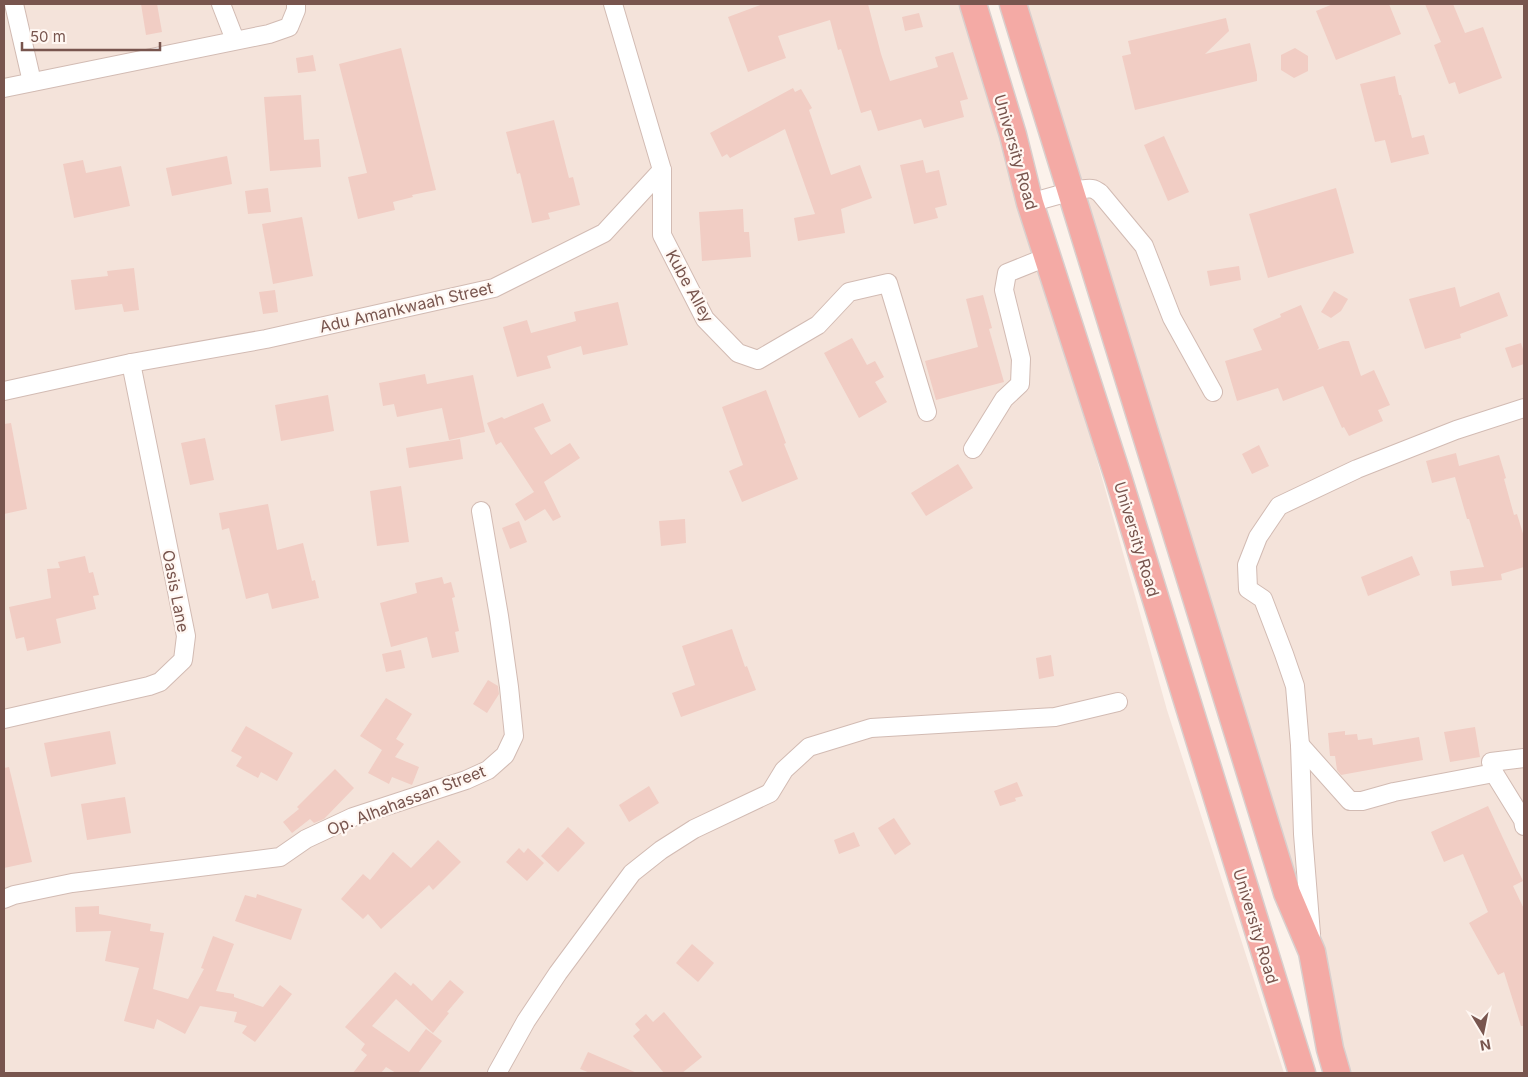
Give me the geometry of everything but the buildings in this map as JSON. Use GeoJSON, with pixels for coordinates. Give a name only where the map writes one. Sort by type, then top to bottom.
{"type":"FeatureCollection","features":[{"type":"Feature","properties":{"kind":"highway","name":"University Road"},"geometry":{"type":"LineString","coordinates":[[973,4],[1013,135],[1030,203],[1119,480],[1302,1073]]}},
{"type":"Feature","properties":{"kind":"highway"},"geometry":{"type":"LineString","coordinates":[[1013,4],[1287,893],[1312,952],[1330,1049],[1337,1073]]}},
{"type":"Feature","properties":{"kind":"street"},"geometry":{"type":"LineString","coordinates":[[14,4],[32,82]]}},
{"type":"Feature","properties":{"kind":"street"},"geometry":{"type":"LineString","coordinates":[[221,4],[235,40]]}},
{"type":"Feature","properties":{"kind":"street"},"geometry":{"type":"LineString","coordinates":[[4,88],[269,34],[289,27],[296,10],[296,4]]}},
{"type":"Feature","properties":{"kind":"street"},"geometry":{"type":"LineString","coordinates":[[612,4],[662,170]]}},
{"type":"Feature","properties":{"kind":"street","name":"Adu Amankwaah Street"},"geometry":{"type":"LineString","coordinates":[[4,391],[131,363],[266,338],[494,288],[604,233],[662,170]]}},
{"type":"Feature","properties":{"kind":"street","name":"Kube Alley"},"geometry":{"type":"LineString","coordinates":[[662,170],[662,235],[705,319],[738,353],[758,360],[818,325],[850,292],[888,284],[927,412]]}},
{"type":"Feature","properties":{"kind":"street"},"geometry":{"type":"LineString","coordinates":[[1030,203],[1070,192],[1095,189],[1144,246],[1172,318],[1213,392]]}},
{"type":"Feature","properties":{"kind":"street"},"geometry":{"type":"LineString","coordinates":[[973,448],[1004,399],[1020,384],[1021,359],[1004,290],[1007,273],[1047,257]]}},
{"type":"Feature","properties":{"kind":"street","name":"Oasis Lane"},"geometry":{"type":"LineString","coordinates":[[4,719],[148,686],[160,682],[183,660],[186,636],[131,363]]}},
{"type":"Feature","properties":{"kind":"street"},"geometry":{"type":"LineString","coordinates":[[1312,952],[1303,834],[1300,745],[1294,686],[1263,599],[1248,589],[1247,565],[1258,536],[1279,506],[1366,466],[1456,430],[1524,408]]}},
{"type":"Feature","properties":{"kind":"street","name":"Op. Alhahassan Street"},"geometry":{"type":"LineString","coordinates":[[4,899],[14,895],[72,883],[280,856],[306,839],[353,818],[441,790],[488,770],[505,755],[514,736],[506,658],[481,511]]}},
{"type":"Feature","properties":{"kind":"street"},"geometry":{"type":"LineString","coordinates":[[496,1073],[526,1021],[558,973],[632,873],[661,850],[694,829],[770,793],[784,770],[810,747],[871,728],[1055,718],[1118,702]]}},
{"type":"Feature","properties":{"kind":"street"},"geometry":{"type":"LineString","coordinates":[[1300,745],[1350,801],[1362,801],[1394,792],[1494,773]]}},
{"type":"Feature","properties":{"kind":"street"},"geometry":{"type":"LineString","coordinates":[[1524,758],[1491,762],[1494,773],[1524,826]]}},
{"type":"Feature","properties":{"kind":"shaded area"},"geometry":{"type":"Polygon","coordinates":[[[4,4],[965,4],[1039,253],[1167,710],[1284,1073],[4,1073],[4,4]]]}},
{"type":"Feature","properties":{"kind":"shaded area"},"geometry":{"type":"Polygon","coordinates":[[[1025,4],[1524,4],[1524,1073],[1351,1073],[1301,898],[1025,4]]]}}]}
